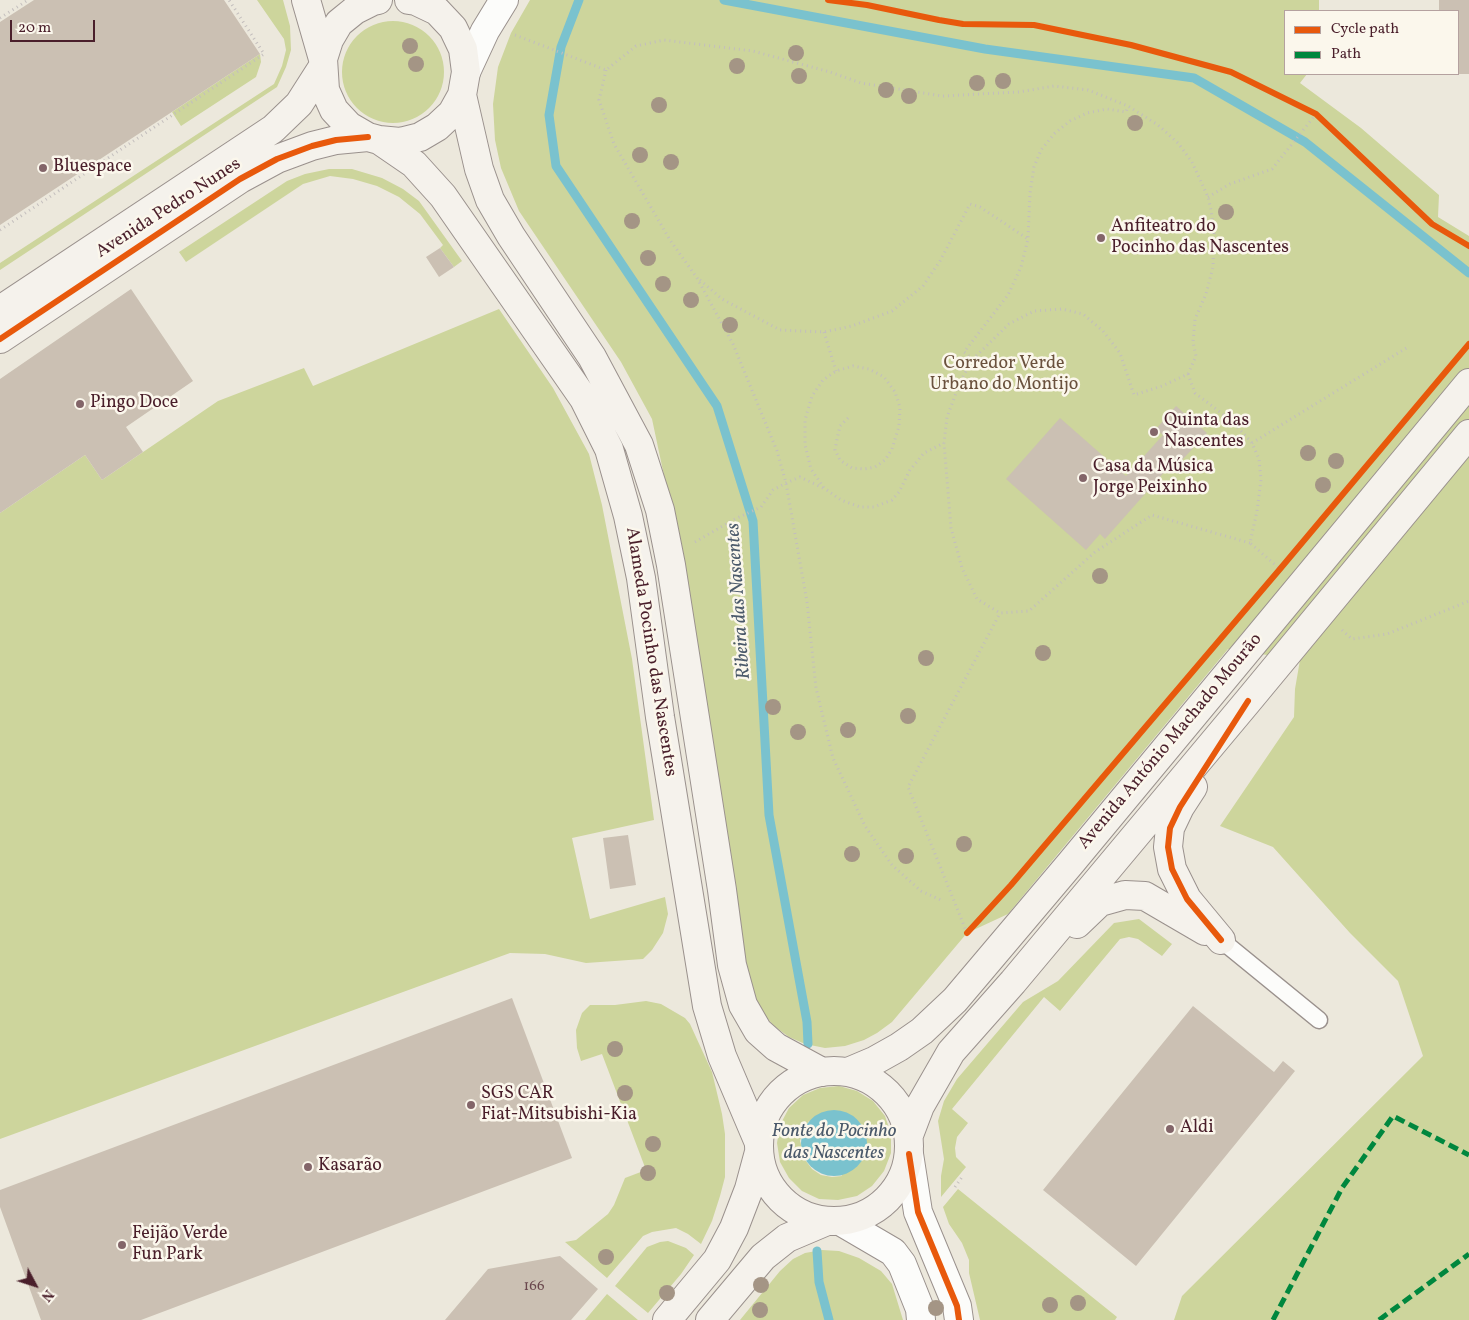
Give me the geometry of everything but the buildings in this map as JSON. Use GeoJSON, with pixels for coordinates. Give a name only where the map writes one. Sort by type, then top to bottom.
{"type":"FeatureCollection","features":[{"type":"Feature","properties":{"kind":"main road","name":"Alameda Pocinho das Nascentes"},"geometry":{"type":"LineString","coordinates":[[306,0],[323,64],[325,90],[334,110],[349,126],[414,164],[443,196],[584,399],[609,449],[628,516],[641,578],[660,716],[707,1006],[722,1056],[759,1147]]}},
{"type":"Feature","properties":{"kind":"main road","name":"Avenida Pedro Nunes"},"geometry":{"type":"LineString","coordinates":[[0,310],[273,129],[299,104],[323,64],[329,40],[339,23],[354,10],[378,0]]}},
{"type":"Feature","properties":{"kind":"main road","name":"Alameda Pocinho das Nascentes"},"geometry":{"type":"LineString","coordinates":[[415,0],[437,12],[453,28],[463,49],[464,84],[479,170],[490,200],[511,236],[592,357],[639,445],[660,510],[674,585],[732,965],[743,1005],[758,1031],[776,1047],[835,1072]]}},
{"type":"Feature","properties":{"kind":"main road","name":"Avenida Pedro Nunes"},"geometry":{"type":"LineString","coordinates":[[0,338],[240,179],[277,159],[312,146],[336,140],[374,139],[400,142],[420,137],[438,127],[452,113],[464,84]]}},
{"type":"Feature","properties":{"kind":"main road","name":"Avenida António Machado Mourão"},"geometry":{"type":"LineString","coordinates":[[835,1072],[874,1061],[906,1042],[922,1031],[955,1000],[1469,383]]}},
{"type":"Feature","properties":{"kind":"main road","name":"Avenida António Machado Mourão"},"geometry":{"type":"LineString","coordinates":[[909,1144],[920,1106],[951,1052],[1013,982],[1469,434]]}},
{"type":"Feature","properties":{"kind":"main road"},"geometry":{"type":"LineString","coordinates":[[1221,940],[1186,899],[1172,869],[1168,847],[1170,828],[1180,807],[1248,701]]}},
{"type":"Feature","properties":{"kind":"main road"},"geometry":{"type":"LineString","coordinates":[[1013,982],[1100,902],[1125,894],[1145,896],[1221,940]]}},
{"type":"Feature","properties":{"kind":"main road"},"geometry":{"type":"LineString","coordinates":[[668,1320],[717,1260],[734,1228],[749,1189],[763,1123],[772,1104],[785,1089],[802,1078],[835,1072],[864,1077],[884,1088],[901,1109],[909,1144],[902,1178],[887,1199],[866,1214],[834,1221],[787,1238],[764,1257],[710,1320]]}},
{"type":"Feature","properties":{"kind":"main road"},"geometry":{"type":"LineString","coordinates":[[759,1147],[764,1173],[774,1191],[789,1206],[807,1216],[834,1221]]}},
{"type":"Feature","properties":{"kind":"street"},"geometry":{"type":"LineString","coordinates":[[464,84],[485,30],[504,0]]}},
{"type":"Feature","properties":{"kind":"street"},"geometry":{"type":"LineString","coordinates":[[909,1144],[918,1212],[957,1306],[959,1320]]}},
{"type":"Feature","properties":{"kind":"street"},"geometry":{"type":"LineString","coordinates":[[834,1221],[893,1252],[902,1264],[922,1320]]}},
{"type":"Feature","properties":{"kind":"lane"},"geometry":{"type":"LineString","coordinates":[[1221,940],[1319,1020]]}},
{"type":"Feature","properties":{"kind":"path"},"geometry":{"type":"LineString","coordinates":[[0,18],[28,0]]}},
{"type":"Feature","properties":{"kind":"path"},"geometry":{"type":"LineString","coordinates":[[0,230],[264,54],[229,1]]}},
{"type":"Feature","properties":{"kind":"path"},"geometry":{"type":"LineString","coordinates":[[941,900],[921,892],[892,865],[865,826],[833,758],[816,688],[807,602],[786,482],[778,451],[733,344],[697,278],[670,240],[614,144],[600,100],[606,70],[636,46],[664,40],[753,51],[830,72],[861,83],[942,96],[1019,92],[1054,86],[1088,90],[1128,106],[1158,125],[1178,143],[1192,162],[1208,197],[1214,233],[1213,267],[1206,294],[1195,319],[1193,342],[1196,356],[1188,374],[1162,386],[1134,394],[1120,353],[1103,331],[1083,314],[1062,309],[1034,311],[1009,324],[973,359],[960,380],[947,417],[944,443],[951,528],[962,568],[977,599],[1000,613],[1029,611],[1096,552],[1152,514],[1250,542],[1280,569]]}},
{"type":"Feature","properties":{"kind":"path"},"geometry":{"type":"LineString","coordinates":[[543,46],[606,70]]}},
{"type":"Feature","properties":{"kind":"path"},"geometry":{"type":"LineString","coordinates":[[973,359],[964,352],[1008,295],[1021,267],[1028,239],[1030,193],[1034,168],[1041,150],[1055,133],[1070,121],[1087,113],[1107,109],[1126,112],[1128,106]]}},
{"type":"Feature","properties":{"kind":"path"},"geometry":{"type":"LineString","coordinates":[[1308,110],[1324,121]]}},
{"type":"Feature","properties":{"kind":"path"},"geometry":{"type":"LineString","coordinates":[[1208,197],[1230,184],[1272,169],[1316,114]]}},
{"type":"Feature","properties":{"kind":"path"},"geometry":{"type":"LineString","coordinates":[[697,278],[722,298],[780,330],[824,332],[852,326],[892,311],[923,286],[940,261],[970,204],[980,207],[1028,239]]}},
{"type":"Feature","properties":{"kind":"path"},"geometry":{"type":"LineString","coordinates":[[824,332],[836,371]]}},
{"type":"Feature","properties":{"kind":"path"},"geometry":{"type":"LineString","coordinates":[[1252,443],[1408,347]]}},
{"type":"Feature","properties":{"kind":"path"},"geometry":{"type":"LineString","coordinates":[[824,488],[811,469],[806,445],[805,420],[812,396],[823,380],[836,371],[854,366],[869,369],[884,376],[895,392],[900,407],[899,426],[892,449],[885,460],[875,467],[864,469],[852,468],[840,460],[835,450],[837,439],[840,426],[848,418]]}},
{"type":"Feature","properties":{"kind":"path"},"geometry":{"type":"LineString","coordinates":[[1188,374],[1195,393],[1233,422],[1252,443],[1259,459],[1261,480],[1250,542]]}},
{"type":"Feature","properties":{"kind":"path"},"geometry":{"type":"LineString","coordinates":[[688,547],[735,519],[761,507],[773,490],[786,482],[800,478],[824,488],[841,500],[860,507],[874,507],[892,500],[899,492],[910,470],[924,453],[944,443]]}},
{"type":"Feature","properties":{"kind":"path"},"geometry":{"type":"LineString","coordinates":[[1274,577],[1286,562]]}},
{"type":"Feature","properties":{"kind":"path"},"geometry":{"type":"LineString","coordinates":[[1322,612],[1352,639],[1387,634],[1469,601]]}},
{"type":"Feature","properties":{"kind":"path"},"geometry":{"type":"LineString","coordinates":[[973,926],[967,933],[908,787],[1000,613]]}},
{"type":"Feature","properties":{"kind":"path"},"geometry":{"type":"LineString","coordinates":[[955,1187],[962,1177]]}},
{"type":"Feature","properties":{"kind":"green space"},"geometry":{"type":"Polygon","coordinates":[[[257,0],[283,0],[290,26],[291,50],[277,87],[0,270],[0,263],[274,84],[282,66],[286,50],[284,39],[257,0]]]}},
{"type":"Feature","properties":{"kind":"green space","name":"Corredor Verde Urbano do Montijo"},"geometry":{"type":"Polygon","coordinates":[[[530,0],[1319,0],[1319,10],[1284,10],[1284,75],[1306,75],[1300,83],[1361,128],[1439,195],[1438,217],[1469,236],[1469,1320],[1174,1320],[1182,1296],[1423,1056],[1398,981],[1350,933],[1273,847],[1220,826],[1294,717],[1295,689],[1300,660],[1228,649],[1008,914],[967,933],[892,1022],[877,1033],[864,1040],[845,1046],[825,1048],[805,1044],[789,1037],[774,1026],[760,1010],[750,992],[680,551],[652,419],[621,362],[519,211],[501,168],[495,140],[493,104],[498,67],[511,33],[530,0]]]}},
{"type":"Feature","properties":{"kind":"green space"},"geometry":{"type":"Polygon","coordinates":[[[393,21],[412,25],[429,36],[440,53],[444,72],[440,91],[429,108],[412,119],[393,123],[374,119],[357,108],[346,91],[342,72],[346,53],[357,36],[374,25],[393,21]]]}},
{"type":"Feature","properties":{"kind":"green space"},"geometry":{"type":"Polygon","coordinates":[[[260,54],[261,62],[256,77],[181,126],[172,112],[260,54]]]}},
{"type":"Feature","properties":{"kind":"green space"},"geometry":{"type":"Polygon","coordinates":[[[329,169],[352,169],[382,178],[403,189],[419,201],[462,261],[454,267],[440,248],[443,245],[420,214],[399,197],[377,186],[353,179],[330,176],[303,184],[186,262],[179,252],[287,181],[305,174],[329,169]]]}},
{"type":"Feature","properties":{"kind":"green space"},"geometry":{"type":"Polygon","coordinates":[[[499,309],[553,388],[589,454],[602,505],[632,659],[654,820],[572,838],[590,919],[665,897],[668,914],[663,933],[652,950],[643,959],[586,963],[545,954],[510,953],[0,1139],[0,513],[85,455],[102,480],[218,401],[304,368],[313,386],[499,309]]]}},
{"type":"Feature","properties":{"kind":"green space"},"geometry":{"type":"Polygon","coordinates":[[[1139,919],[1172,944],[1162,956],[1138,939],[1129,937],[1120,939],[1060,1011],[1044,997],[952,1109],[968,1123],[957,1137],[955,1148],[956,1157],[966,1167],[941,1197],[941,1176],[944,1159],[938,1121],[944,1101],[957,1079],[1023,1002],[1058,981],[1114,923],[1139,919]]]}},
{"type":"Feature","properties":{"kind":"green space"},"geometry":{"type":"Polygon","coordinates":[[[646,1001],[661,1004],[685,1018],[690,1024],[712,1072],[725,1134],[725,1177],[712,1221],[701,1244],[676,1228],[652,1232],[643,1236],[607,1278],[565,1242],[576,1240],[608,1214],[614,1205],[625,1178],[646,1170],[602,1054],[581,1061],[577,1048],[576,1030],[582,1013],[590,1005],[615,1005],[646,1001]]]}},
{"type":"Feature","properties":{"kind":"green space"},"geometry":{"type":"Polygon","coordinates":[[[839,1086],[857,1091],[873,1101],[885,1116],[891,1134],[891,1153],[884,1171],[872,1186],[857,1196],[838,1200],[819,1199],[802,1191],[789,1178],[780,1162],[777,1143],[780,1125],[789,1108],[803,1095],[820,1088],[839,1086]],[[809,1121],[800,1141],[806,1161],[812,1169],[821,1175],[842,1176],[809,1121]]]}},
{"type":"Feature","properties":{"kind":"green space"},"geometry":{"type":"Polygon","coordinates":[[[958,1189],[1117,1317],[1115,1320],[980,1320],[969,1273],[969,1260],[962,1243],[949,1224],[943,1207],[958,1189]]]}},
{"type":"Feature","properties":{"kind":"green space"},"geometry":{"type":"Polygon","coordinates":[[[668,1241],[686,1248],[694,1255],[681,1274],[648,1313],[615,1286],[647,1247],[668,1241]]]}},
{"type":"Feature","properties":{"kind":"green space"},"geometry":{"type":"Polygon","coordinates":[[[822,1250],[839,1251],[859,1258],[881,1271],[892,1284],[903,1320],[740,1320],[780,1271],[793,1259],[805,1253],[822,1250]]]}},
{"type":"Feature","properties":{"kind":"green space"},"geometry":{"type":"Polygon","coordinates":[[[607,1294],[638,1320],[585,1320],[607,1294]]]}},
{"type":"Feature","properties":{"kind":"water","name":"Fonte do Pocinho das Nascentes"},"geometry":{"type":"Polygon","coordinates":[[[840,1110],[858,1119],[865,1130],[867,1143],[865,1156],[858,1167],[847,1174],[828,1176],[810,1167],[803,1156],[801,1137],[810,1119],[821,1112],[840,1110]]]}},
{"type":"Feature","properties":{"kind":"waterway","name":"Ribeira das Nascentes"},"geometry":{"type":"LineString","coordinates":[[579,0],[561,47],[549,115],[556,166],[717,406],[753,521],[769,815],[807,1022],[808,1044]]}},
{"type":"Feature","properties":{"kind":"waterway"},"geometry":{"type":"LineString","coordinates":[[724,0],[985,49],[1194,78],[1305,142],[1469,273]]}},
{"type":"Feature","properties":{"kind":"waterway","name":"Ribeira das Nascentes"},"geometry":{"type":"LineString","coordinates":[[817,1251],[819,1282],[829,1320]]}},
{"type":"Feature","properties":{"kind":"marked path"},"geometry":{"type":"LineString","coordinates":[[1273,1320],[1342,1188],[1393,1116],[1469,1155]]}},
{"type":"Feature","properties":{"kind":"marked path"},"geometry":{"type":"LineString","coordinates":[[1379,1320],[1469,1254]]}},
{"type":"Feature","properties":{"kind":"cycle path"},"geometry":{"type":"LineString","coordinates":[[828,0],[867,5],[963,24],[1034,25],[1131,45],[1231,72],[1316,114],[1432,224],[1469,246]]}},
{"type":"Feature","properties":{"kind":"cycle path"},"geometry":{"type":"LineString","coordinates":[[0,339],[240,179],[277,159],[312,146],[336,140],[368,137]]}},
{"type":"Feature","properties":{"kind":"cycle path"},"geometry":{"type":"LineString","coordinates":[[967,933],[1011,885],[1469,344]]}},
{"type":"Feature","properties":{"kind":"cycle path"},"geometry":{"type":"LineString","coordinates":[[1221,940],[1187,899],[1172,869],[1168,847],[1170,828],[1180,807],[1248,701]]}},
{"type":"Feature","properties":{"kind":"cycle path"},"geometry":{"type":"LineString","coordinates":[[909,1154],[918,1212],[957,1306],[959,1320]]}},
{"type":"Feature","properties":{"kind":"place","name":"Bluespace"},"geometry":{"type":"Point","coordinates":[43,168]}},
{"type":"Feature","properties":{"kind":"place","name":"Anfiteatro do Pocinho das Nascentes"},"geometry":{"type":"Point","coordinates":[1101,238]}},
{"type":"Feature","properties":{"kind":"place","name":"Pingo Doce"},"geometry":{"type":"Point","coordinates":[80,404]}},
{"type":"Feature","properties":{"kind":"place","name":"Quinta das Nascentes"},"geometry":{"type":"Point","coordinates":[1154,432]}},
{"type":"Feature","properties":{"kind":"place","name":"Casa da Música Jorge Peixinho"},"geometry":{"type":"Point","coordinates":[1083,478]}},
{"type":"Feature","properties":{"kind":"place","name":"SGS CAR Fiat-Mitsubishi-Kia"},"geometry":{"type":"Point","coordinates":[471,1105]}},
{"type":"Feature","properties":{"kind":"place","name":"Aldi"},"geometry":{"type":"Point","coordinates":[1170,1129]}},
{"type":"Feature","properties":{"kind":"place","name":"Kasarão"},"geometry":{"type":"Point","coordinates":[308,1167]}},
{"type":"Feature","properties":{"kind":"place","name":"Feijão Verde Fun Park"},"geometry":{"type":"Point","coordinates":[122,1245]}}]}
